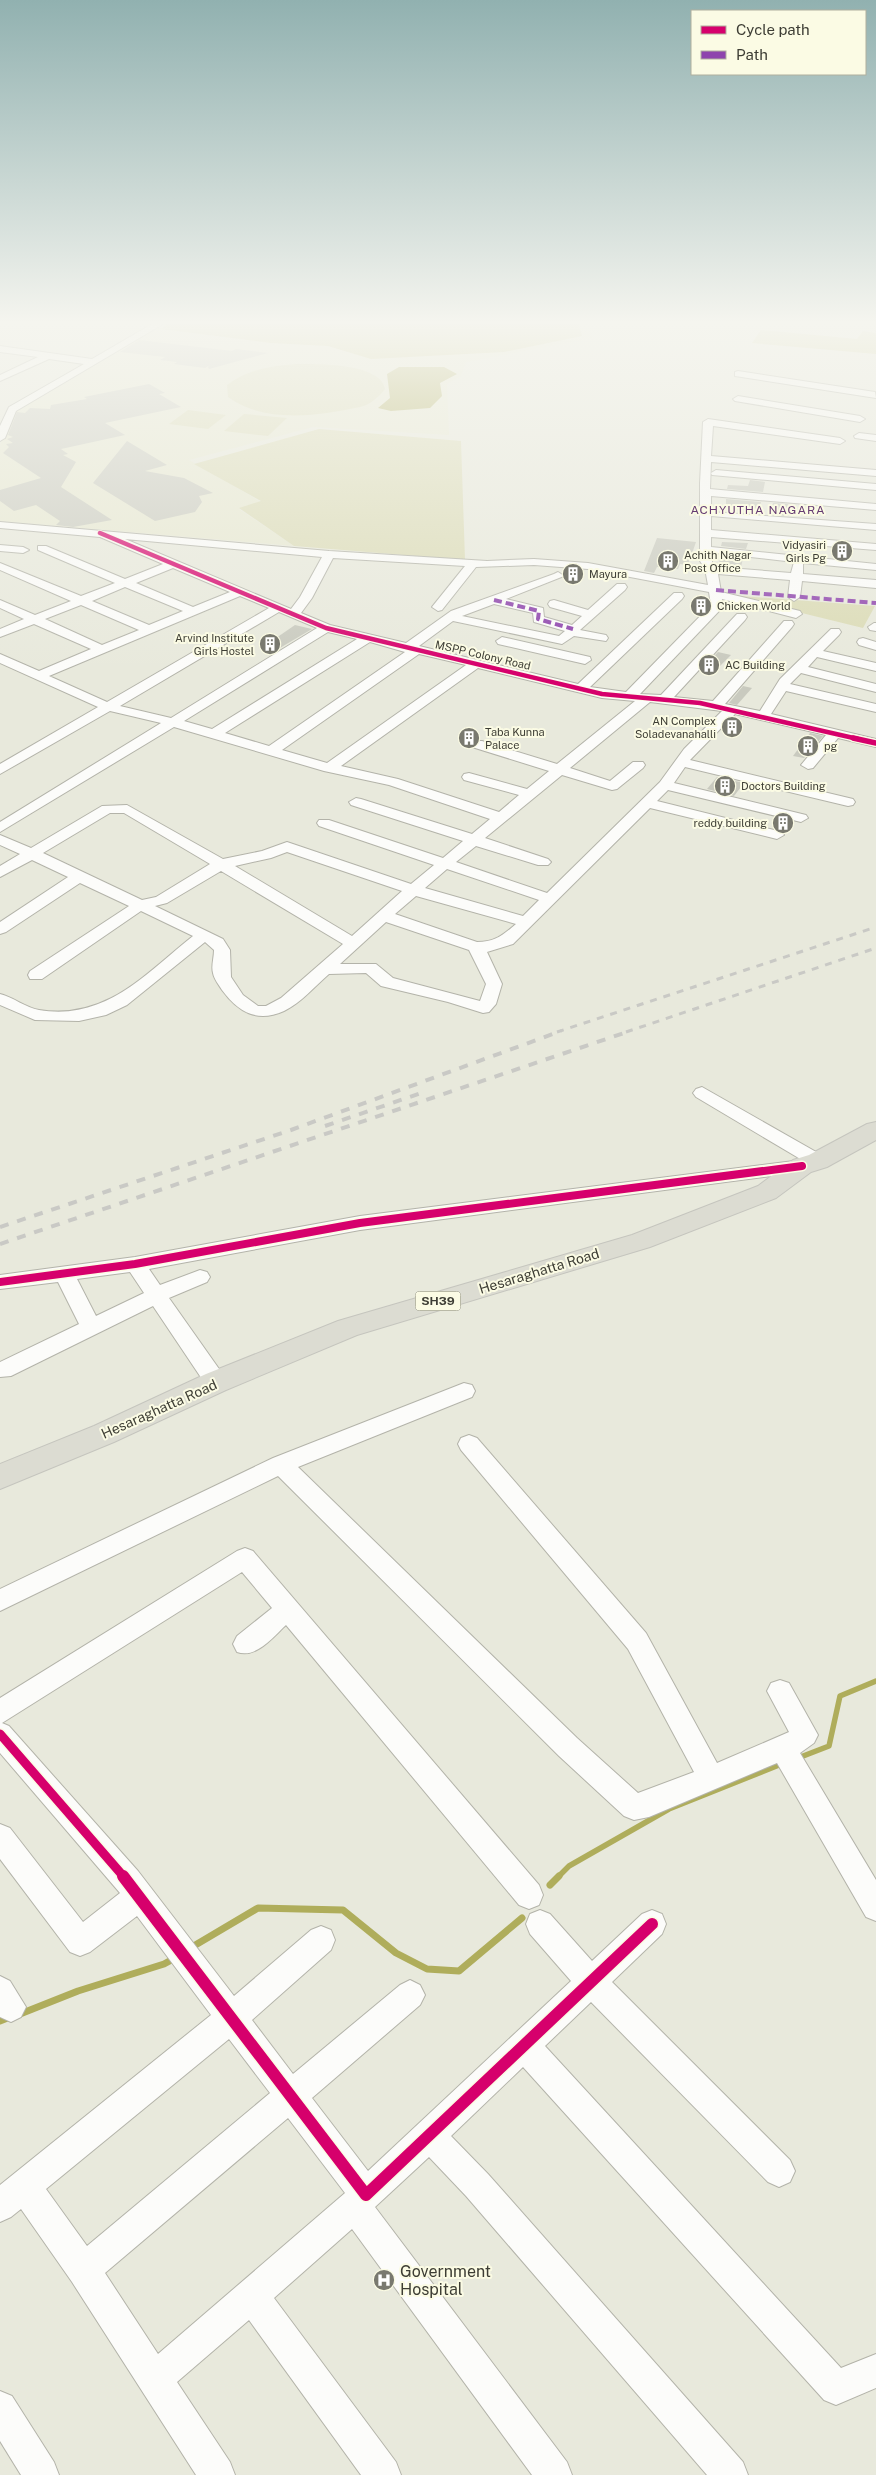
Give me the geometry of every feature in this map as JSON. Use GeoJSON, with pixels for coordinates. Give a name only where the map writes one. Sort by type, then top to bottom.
{"type":"FeatureCollection","features":[{"type":"Feature","properties":{"kind":"main road","name":"Hesaraghatta Road"},"geometry":{"type":"LineString","coordinates":[[0,1477],[104,1434],[216,1382],[348,1328],[640,1241],[767,1192],[810,1164],[876,1130]]}},
{"type":"Feature","properties":{"kind":"street"},"geometry":{"type":"LineString","coordinates":[[711,569],[715,566],[715,550],[711,533],[710,493],[712,440]]}},
{"type":"Feature","properties":{"kind":"street"},"geometry":{"type":"LineString","coordinates":[[824,440],[841,440]]}},
{"type":"Feature","properties":{"kind":"street"},"geometry":{"type":"LineString","coordinates":[[794,596],[795,577],[804,521],[817,482],[818,468],[822,456]]}},
{"type":"Feature","properties":{"kind":"street"},"geometry":{"type":"LineString","coordinates":[[710,459],[876,473]]}},
{"type":"Feature","properties":{"kind":"street"},"geometry":{"type":"LineString","coordinates":[[630,696],[717,606],[711,569],[707,565],[715,514],[710,493],[714,473],[710,459]]}},
{"type":"Feature","properties":{"kind":"street"},"geometry":{"type":"LineString","coordinates":[[714,473],[876,487]]}},
{"type":"Feature","properties":{"kind":"street"},"geometry":{"type":"LineString","coordinates":[[710,493],[876,507]]}},
{"type":"Feature","properties":{"kind":"street"},"geometry":{"type":"LineString","coordinates":[[715,514],[876,527]]}},
{"type":"Feature","properties":{"kind":"street"},"geometry":{"type":"LineString","coordinates":[[0,525],[329,554],[473,563],[534,562],[588,566],[715,592],[792,619],[716,706]]}},
{"type":"Feature","properties":{"kind":"street"},"geometry":{"type":"LineString","coordinates":[[711,533],[876,547]]}},
{"type":"Feature","properties":{"kind":"street","name":"MSPP Colony Road"},"geometry":{"type":"LineString","coordinates":[[100,534],[276,609],[294,614],[326,628],[366,639],[477,663],[581,689],[716,706],[764,715],[876,743]]}},
{"type":"Feature","properties":{"kind":"street"},"geometry":{"type":"LineString","coordinates":[[0,548],[23,550]]}},
{"type":"Feature","properties":{"kind":"street"},"geometry":{"type":"LineString","coordinates":[[42,548],[192,611]]}},
{"type":"Feature","properties":{"kind":"street"},"geometry":{"type":"LineString","coordinates":[[715,550],[876,567]]}},
{"type":"Feature","properties":{"kind":"street"},"geometry":{"type":"LineString","coordinates":[[294,614],[306,598],[329,554]]}},
{"type":"Feature","properties":{"kind":"street"},"geometry":{"type":"LineString","coordinates":[[438,607],[473,563]]}},
{"type":"Feature","properties":{"kind":"street"},"geometry":{"type":"LineString","coordinates":[[0,633],[172,564]]}},
{"type":"Feature","properties":{"kind":"street"},"geometry":{"type":"LineString","coordinates":[[0,566],[150,630]]}},
{"type":"Feature","properties":{"kind":"street"},"geometry":{"type":"LineString","coordinates":[[711,569],[876,584]]}},
{"type":"Feature","properties":{"kind":"street"},"geometry":{"type":"LineString","coordinates":[[271,751],[411,650],[437,626],[450,617],[558,576]]}},
{"type":"Feature","properties":{"kind":"street"},"geometry":{"type":"LineString","coordinates":[[450,617],[562,640],[621,587]]}},
{"type":"Feature","properties":{"kind":"street"},"geometry":{"type":"LineString","coordinates":[[37,676],[104,650],[238,593]]}},
{"type":"Feature","properties":{"kind":"street"},"geometry":{"type":"LineString","coordinates":[[581,689],[678,596]]}},
{"type":"Feature","properties":{"kind":"street"},"geometry":{"type":"LineString","coordinates":[[494,600],[539,611],[538,619],[602,638]]}},
{"type":"Feature","properties":{"kind":"street"},"geometry":{"type":"LineString","coordinates":[[0,604],[104,650]]}},
{"type":"Feature","properties":{"kind":"street"},"geometry":{"type":"LineString","coordinates":[[554,604],[590,614]]}},
{"type":"Feature","properties":{"kind":"street"},"geometry":{"type":"LineString","coordinates":[[0,770],[276,609]]}},
{"type":"Feature","properties":{"kind":"street"},"geometry":{"type":"LineString","coordinates":[[664,700],[741,617]]}},
{"type":"Feature","properties":{"kind":"street"},"geometry":{"type":"LineString","coordinates":[[437,626],[585,660]]}},
{"type":"Feature","properties":{"kind":"street"},"geometry":{"type":"LineString","coordinates":[[0,828],[326,628]]}},
{"type":"Feature","properties":{"kind":"street"},"geometry":{"type":"LineString","coordinates":[[764,715],[782,686],[813,652],[835,632]]}},
{"type":"Feature","properties":{"kind":"street"},"geometry":{"type":"LineString","coordinates":[[214,734],[366,639]]}},
{"type":"Feature","properties":{"kind":"street"},"geometry":{"type":"LineString","coordinates":[[863,642],[876,646]]}},
{"type":"Feature","properties":{"kind":"street"},"geometry":{"type":"LineString","coordinates":[[813,652],[876,667]]}},
{"type":"Feature","properties":{"kind":"street"},"geometry":{"type":"LineString","coordinates":[[0,658],[108,707],[172,722],[330,768],[393,782],[500,818]]}},
{"type":"Feature","properties":{"kind":"street"},"geometry":{"type":"LineString","coordinates":[[330,768],[477,663]]}},
{"type":"Feature","properties":{"kind":"street"},"geometry":{"type":"LineString","coordinates":[[798,668],[876,688]]}},
{"type":"Feature","properties":{"kind":"street"},"geometry":{"type":"LineString","coordinates":[[782,686],[876,708]]}},
{"type":"Feature","properties":{"kind":"street"},"geometry":{"type":"LineString","coordinates":[[0,839],[218,943],[222,950],[221,975],[240,1003],[247,1008],[266,1012],[272,1011],[287,1002],[412,890],[647,698]]}},
{"type":"Feature","properties":{"kind":"street"},"geometry":{"type":"LineString","coordinates":[[384,916],[476,946],[490,947],[507,941],[551,899],[606,840],[612,837],[664,785],[681,762],[732,709]]}},
{"type":"Feature","properties":{"kind":"street"},"geometry":{"type":"LineString","coordinates":[[858,738],[870,725]]}},
{"type":"Feature","properties":{"kind":"street"},"geometry":{"type":"LineString","coordinates":[[808,765],[835,733]]}},
{"type":"Feature","properties":{"kind":"street"},"geometry":{"type":"LineString","coordinates":[[477,744],[612,786],[638,765]]}},
{"type":"Feature","properties":{"kind":"street"},"geometry":{"type":"LineString","coordinates":[[681,762],[848,802]]}},
{"type":"Feature","properties":{"kind":"street"},"geometry":{"type":"LineString","coordinates":[[469,777],[530,794]]}},
{"type":"Feature","properties":{"kind":"street"},"geometry":{"type":"LineString","coordinates":[[720,821],[754,780]]}},
{"type":"Feature","properties":{"kind":"street"},"geometry":{"type":"LineString","coordinates":[[664,785],[801,818]]}},
{"type":"Feature","properties":{"kind":"street"},"geometry":{"type":"LineString","coordinates":[[356,802],[543,862]]}},
{"type":"Feature","properties":{"kind":"street"},"geometry":{"type":"LineString","coordinates":[[646,803],[777,835]]}},
{"type":"Feature","properties":{"kind":"street"},"geometry":{"type":"LineString","coordinates":[[0,872],[107,809],[117,807],[127,809],[354,940],[370,968],[387,982],[454,998],[483,1008],[487,1004],[494,984],[476,946]]}},
{"type":"Feature","properties":{"kind":"street"},"geometry":{"type":"LineString","coordinates":[[324,823],[551,899]]}},
{"type":"Feature","properties":{"kind":"street"},"geometry":{"type":"LineString","coordinates":[[36,975],[140,905],[161,900],[221,864],[266,855],[287,847],[412,890],[528,922]]}},
{"type":"Feature","properties":{"kind":"street"},"geometry":{"type":"LineString","coordinates":[[0,929],[80,876]]}},
{"type":"Feature","properties":{"kind":"street"},"geometry":{"type":"LineString","coordinates":[[0,1000],[35,1015],[80,1016],[100,1011],[121,1000],[204,935]]}},
{"type":"Feature","properties":{"kind":"street"},"geometry":{"type":"LineString","coordinates":[[322,969],[370,968]]}},
{"type":"Feature","properties":{"kind":"street"},"geometry":{"type":"LineString","coordinates":[[702,1093],[810,1164]]}},
{"type":"Feature","properties":{"kind":"street"},"geometry":{"type":"LineString","coordinates":[[0,1282],[135,1264],[360,1223],[810,1164]]}},
{"type":"Feature","properties":{"kind":"street"},"geometry":{"type":"LineString","coordinates":[[135,1264],[216,1382]]}},
{"type":"Feature","properties":{"kind":"street"},"geometry":{"type":"LineString","coordinates":[[64,1273],[91,1328]]}},
{"type":"Feature","properties":{"kind":"street"},"geometry":{"type":"LineString","coordinates":[[4,1370],[157,1296],[200,1278]]}},
{"type":"Feature","properties":{"kind":"street"},"geometry":{"type":"LineString","coordinates":[[0,1601],[281,1464],[464,1391]]}},
{"type":"Feature","properties":{"kind":"street"},"geometry":{"type":"LineString","coordinates":[[470,1444],[637,1641],[711,1778]]}},
{"type":"Feature","properties":{"kind":"street"},"geometry":{"type":"LineString","coordinates":[[281,1464],[568,1747],[634,1806],[649,1804],[711,1778],[788,1756],[805,1735],[780,1690]]}},
{"type":"Feature","properties":{"kind":"street"},"geometry":{"type":"LineString","coordinates":[[0,1712],[245,1558],[529,1895]]}},
{"type":"Feature","properties":{"kind":"street"},"geometry":{"type":"LineString","coordinates":[[246,1644],[288,1609]]}},
{"type":"Feature","properties":{"kind":"street"},"geometry":{"type":"LineString","coordinates":[[0,1734],[139,1896],[291,2094],[360,2200],[554,2475]]}},
{"type":"Feature","properties":{"kind":"street"},"geometry":{"type":"LineString","coordinates":[[788,1756],[876,1907]]}},
{"type":"Feature","properties":{"kind":"street"},"geometry":{"type":"LineString","coordinates":[[0,1837],[80,1942],[139,1896]]}},
{"type":"Feature","properties":{"kind":"street"},"geometry":{"type":"LineString","coordinates":[[540,1924],[591,1981],[779,2171]]}},
{"type":"Feature","properties":{"kind":"street"},"geometry":{"type":"LineString","coordinates":[[155,2380],[360,2200],[652,1924]]}},
{"type":"Feature","properties":{"kind":"street"},"geometry":{"type":"LineString","coordinates":[[217,2475],[84,2270],[12,2196],[232,2017],[321,1940]]}},
{"type":"Feature","properties":{"kind":"street"},"geometry":{"type":"LineString","coordinates":[[84,2270],[410,1995]]}},
{"type":"Feature","properties":{"kind":"street"},"geometry":{"type":"LineString","coordinates":[[524,2046],[836,2388],[876,2371]]}},
{"type":"Feature","properties":{"kind":"street"},"geometry":{"type":"LineString","coordinates":[[429,2135],[477,2185],[730,2475]]}},
{"type":"Feature","properties":{"kind":"street"},"geometry":{"type":"LineString","coordinates":[[251,2295],[384,2475]]}},
{"type":"Feature","properties":{"kind":"street"},"geometry":{"type":"LineString","coordinates":[[0,2408],[41,2475]]}},
{"type":"Feature","properties":{"kind":"shaded area"},"geometry":{"type":"Polygon","coordinates":[[[2,440],[266,440],[189,460],[261,502],[239,509],[294,546],[0,521],[0,445],[2,440]]]}},
{"type":"Feature","properties":{"kind":"shaded area"},"geometry":{"type":"Polygon","coordinates":[[[282,440],[461,441],[465,560],[294,546],[239,508],[261,501],[194,464],[282,440]]]}},
{"type":"Feature","properties":{"kind":"shaded area"},"geometry":{"type":"Polygon","coordinates":[[[729,595],[875,606],[863,628],[729,595]]]}},
{"type":"Feature","properties":{"kind":"building"},"geometry":{"type":"Polygon","coordinates":[[[8,440],[104,440],[61,449],[68,454],[63,455],[76,462],[61,487],[112,520],[73,527],[56,525],[60,521],[36,505],[14,511],[0,501],[0,490],[41,478],[3,453],[9,447],[6,444],[13,443],[8,440]]]}},
{"type":"Feature","properties":{"kind":"building"},"geometry":{"type":"Polygon","coordinates":[[[127,441],[167,465],[145,471],[184,478],[213,493],[199,496],[202,502],[195,512],[155,521],[93,483],[127,441]]]}},
{"type":"Feature","properties":{"kind":"building"},"geometry":{"type":"Polygon","coordinates":[[[750,480],[765,482],[763,492],[727,489],[728,485],[748,486],[750,480]]]}},
{"type":"Feature","properties":{"kind":"building"},"geometry":{"type":"Polygon","coordinates":[[[726,499],[761,502],[759,510],[726,507],[726,499]]]}},
{"type":"Feature","properties":{"kind":"building"},"geometry":{"type":"Polygon","coordinates":[[[773,503],[788,504],[785,516],[770,514],[773,503]]]}},
{"type":"Feature","properties":{"kind":"building"},"geometry":{"type":"Polygon","coordinates":[[[657,538],[696,542],[688,565],[680,564],[678,569],[657,567],[654,573],[644,571],[657,538]]]}},
{"type":"Feature","properties":{"kind":"building"},"geometry":{"type":"Polygon","coordinates":[[[722,542],[748,543],[746,549],[721,546],[722,542]]]}},
{"type":"Feature","properties":{"kind":"building"},"geometry":{"type":"Polygon","coordinates":[[[720,556],[743,558],[741,567],[719,565],[720,556]]]}},
{"type":"Feature","properties":{"kind":"building"},"geometry":{"type":"Polygon","coordinates":[[[295,625],[312,629],[268,655],[263,647],[295,625]]]}},
{"type":"Feature","properties":{"kind":"building"},"geometry":{"type":"Polygon","coordinates":[[[718,652],[731,655],[716,670],[704,667],[718,652]]]}},
{"type":"Feature","properties":{"kind":"building"},"geometry":{"type":"Polygon","coordinates":[[[743,686],[752,688],[737,705],[729,703],[743,686]]]}},
{"type":"Feature","properties":{"kind":"building","name":"pg"},"geometry":{"type":"Polygon","coordinates":[[[810,733],[823,736],[804,758],[793,756],[810,733]]]}},
{"type":"Feature","properties":{"kind":"building","name":"Doctors Building"},"geometry":{"type":"Polygon","coordinates":[[[717,777],[744,783],[734,796],[707,789],[717,777]]]}},
{"type":"Feature","properties":{"kind":"waterway"},"geometry":{"type":"LineString","coordinates":[[798,1758],[829,1746],[840,1696],[876,1681]]}},
{"type":"Feature","properties":{"kind":"waterway"},"geometry":{"type":"LineString","coordinates":[[550,1885],[569,1866],[669,1809],[784,1763]]}},
{"type":"Feature","properties":{"kind":"waterway"},"geometry":{"type":"LineString","coordinates":[[192,1947],[258,1908],[343,1910],[396,1953],[427,1969],[459,1971],[522,1918]]}},
{"type":"Feature","properties":{"kind":"waterway"},"geometry":{"type":"LineString","coordinates":[[20,2014],[78,1991],[164,1964],[175,1958]]}},
{"type":"Feature","properties":{"kind":"waterway"},"geometry":{"type":"LineString","coordinates":[[0,2021],[10,2017]]}},
{"type":"Feature","properties":{"kind":"railway"},"geometry":{"type":"LineString","coordinates":[[557,1032],[876,927]]}},
{"type":"Feature","properties":{"kind":"railway"},"geometry":{"type":"LineString","coordinates":[[626,1032],[876,948]]}},
{"type":"Feature","properties":{"kind":"railway"},"geometry":{"type":"LineString","coordinates":[[0,1227],[291,1130],[561,1031]]}},
{"type":"Feature","properties":{"kind":"railway"},"geometry":{"type":"LineString","coordinates":[[0,1244],[630,1031]]}},
{"type":"Feature","properties":{"kind":"railway"},"geometry":{"type":"LineString","coordinates":[[325,1126],[424,1092]]}},
{"type":"Feature","properties":{"kind":"marked path"},"geometry":{"type":"LineString","coordinates":[[716,590],[876,603]]}},
{"type":"Feature","properties":{"kind":"marked path"},"geometry":{"type":"LineString","coordinates":[[494,600],[539,611],[538,619],[573,629]]}},
{"type":"Feature","properties":{"kind":"cycle path"},"geometry":{"type":"LineString","coordinates":[[100,533],[326,628],[602,694],[700,703],[876,743]]}},
{"type":"Feature","properties":{"kind":"cycle path"},"geometry":{"type":"LineString","coordinates":[[0,1282],[135,1264],[360,1223],[802,1166]]}},
{"type":"Feature","properties":{"kind":"cycle path"},"geometry":{"type":"LineString","coordinates":[[0,1734],[128,1881],[366,2195],[652,1924]]}},
{"type":"Feature","properties":{"kind":"place","name":"Vidyasiri Girls Pg"},"geometry":{"type":"Point","coordinates":[842,551]}},
{"type":"Feature","properties":{"kind":"place","name":"Achith Nagar Post Office"},"geometry":{"type":"Point","coordinates":[668,561]}},
{"type":"Feature","properties":{"kind":"place","name":"Mayura"},"geometry":{"type":"Point","coordinates":[573,574]}},
{"type":"Feature","properties":{"kind":"place","name":"Chicken World"},"geometry":{"type":"Point","coordinates":[701,606]}},
{"type":"Feature","properties":{"kind":"place","name":"Arvind Institute Girls Hostel"},"geometry":{"type":"Point","coordinates":[270,644]}},
{"type":"Feature","properties":{"kind":"place","name":"AC Building"},"geometry":{"type":"Point","coordinates":[709,665]}},
{"type":"Feature","properties":{"kind":"place","name":"AN Complex Soladevanahalli"},"geometry":{"type":"Point","coordinates":[732,727]}},
{"type":"Feature","properties":{"kind":"place","name":"Taba Kunna Palace"},"geometry":{"type":"Point","coordinates":[469,738]}},
{"type":"Feature","properties":{"kind":"place","name":"pg"},"geometry":{"type":"Point","coordinates":[808,746]}},
{"type":"Feature","properties":{"kind":"place","name":"Doctors Building"},"geometry":{"type":"Point","coordinates":[725,786]}},
{"type":"Feature","properties":{"kind":"place","name":"reddy building"},"geometry":{"type":"Point","coordinates":[783,823]}},
{"type":"Feature","properties":{"kind":"place","name":"Government Hospital"},"geometry":{"type":"Point","coordinates":[384,2280]}},
{"type":"Feature","properties":{"kind":"district","name":"ACHYUTHA NAGARA"},"geometry":{"type":"Point","coordinates":[758,510]}}]}
